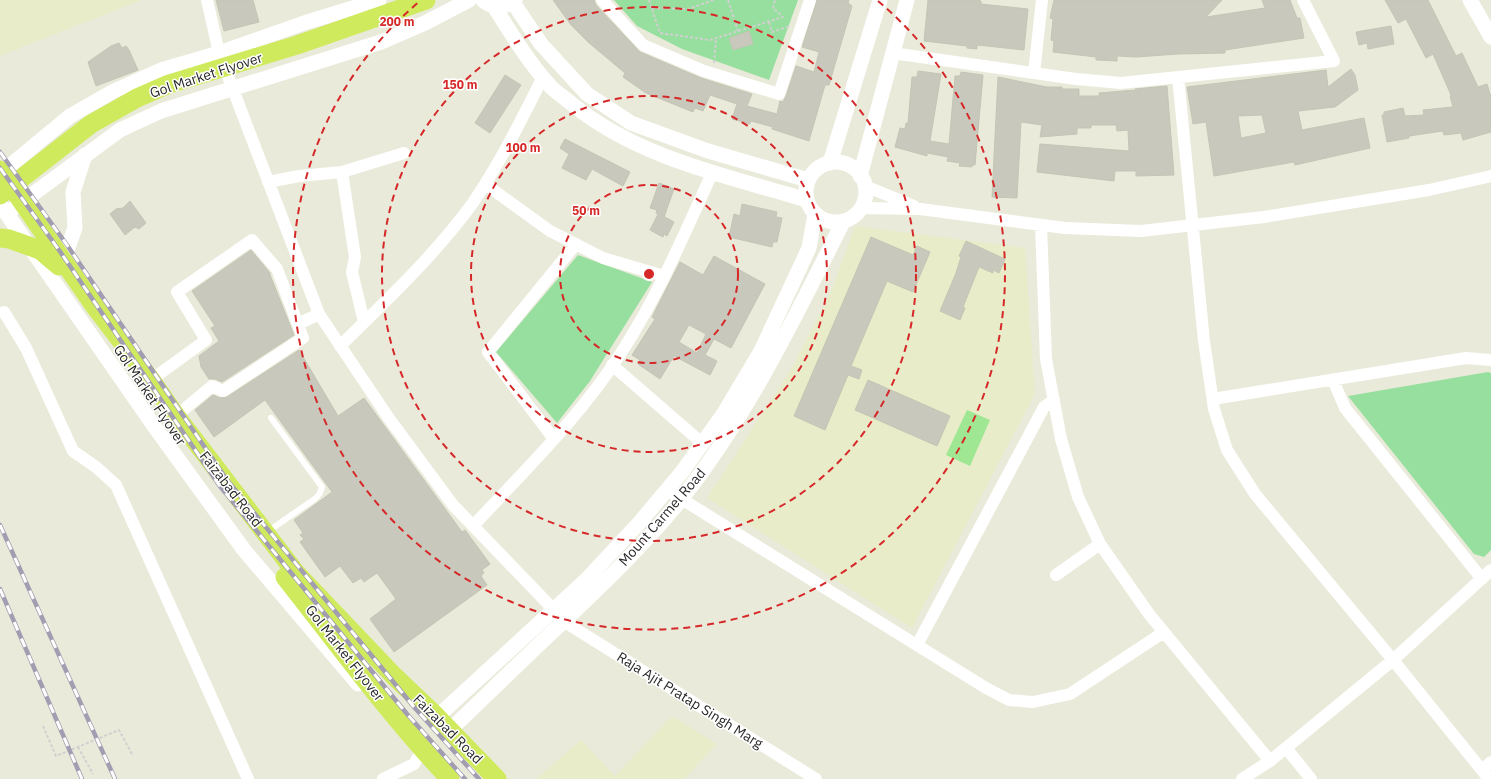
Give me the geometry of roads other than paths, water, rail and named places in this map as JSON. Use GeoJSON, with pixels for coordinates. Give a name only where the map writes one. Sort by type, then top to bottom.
{"type":"FeatureCollection","features":[{"type":"Feature","properties":{"kind":"main road"},"geometry":{"type":"LineString","coordinates":[[488,2],[500,6],[513,1]]}},
{"type":"Feature","properties":{"kind":"main road","name":"Gol Market Flyover"},"geometry":{"type":"LineString","coordinates":[[0,195],[91,124],[137,98],[175,82],[246,62],[419,2]]}},
{"type":"Feature","properties":{"kind":"main road","name":"Faizabad Road"},"geometry":{"type":"LineString","coordinates":[[1,172],[7,209],[63,261],[176,416],[296,573],[394,676],[437,717],[497,779]]}},
{"type":"Feature","properties":{"kind":"main road","name":"Gol Market Flyover"},"geometry":{"type":"LineString","coordinates":[[0,238],[9,239],[40,250],[59,267],[83,296],[198,466],[387,707]]}},
{"type":"Feature","properties":{"kind":"main road","name":"Faizabad Road"},"geometry":{"type":"LineString","coordinates":[[387,707],[422,750],[450,779]]}},
{"type":"Feature","properties":{"kind":"street","name":"Raja Ajit Pratap Singh Marg"},"geometry":{"type":"LineString","coordinates":[[207,0],[219,53],[319,314],[388,417],[453,505],[558,616],[816,779]]}},
{"type":"Feature","properties":{"kind":"street"},"geometry":{"type":"LineString","coordinates":[[1,172],[70,116],[114,91],[161,70],[219,53],[307,22],[379,0]]}},
{"type":"Feature","properties":{"kind":"street"},"geometry":{"type":"LineString","coordinates":[[7,209],[120,130],[161,110],[381,42],[425,23],[469,0]]}},
{"type":"Feature","properties":{"kind":"street"},"geometry":{"type":"LineString","coordinates":[[602,0],[643,45],[704,71],[779,94],[810,0]]}},
{"type":"Feature","properties":{"kind":"street"},"geometry":{"type":"LineString","coordinates":[[830,163],[880,0]]}},
{"type":"Feature","properties":{"kind":"street"},"geometry":{"type":"LineString","coordinates":[[907,0],[892,53],[863,181],[865,198],[861,208],[853,217],[843,222],[828,222],[815,214],[807,200],[806,191],[808,180],[817,169],[830,163],[841,163],[852,167],[863,181],[920,209]]}},
{"type":"Feature","properties":{"kind":"street"},"geometry":{"type":"LineString","coordinates":[[1034,73],[1042,0]]}},
{"type":"Feature","properties":{"kind":"street"},"geometry":{"type":"LineString","coordinates":[[892,53],[1076,79],[1121,82],[1334,60],[1303,0]]}},
{"type":"Feature","properties":{"kind":"street"},"geometry":{"type":"LineString","coordinates":[[1470,0],[1491,37]]}},
{"type":"Feature","properties":{"kind":"street"},"geometry":{"type":"LineString","coordinates":[[513,1],[541,44],[587,94],[631,124],[708,151],[808,180]]}},
{"type":"Feature","properties":{"kind":"street"},"geometry":{"type":"LineString","coordinates":[[488,2],[519,46],[552,88],[581,112],[626,140],[713,171],[807,200]]}},
{"type":"Feature","properties":{"kind":"street"},"geometry":{"type":"LineString","coordinates":[[340,346],[413,273],[471,204],[503,155],[543,77]]}},
{"type":"Feature","properties":{"kind":"street"},"geometry":{"type":"LineString","coordinates":[[1178,77],[1194,225],[1204,342],[1213,399],[1227,450],[1255,494],[1393,660],[1485,774],[1491,762]]}},
{"type":"Feature","properties":{"kind":"street"},"geometry":{"type":"LineString","coordinates":[[268,182],[299,176],[342,172],[404,153]]}},
{"type":"Feature","properties":{"kind":"street"},"geometry":{"type":"LineString","coordinates":[[63,261],[76,228],[73,192],[85,155]]}},
{"type":"Feature","properties":{"kind":"street"},"geometry":{"type":"LineString","coordinates":[[473,526],[573,418],[621,353],[664,276],[713,171]]}},
{"type":"Feature","properties":{"kind":"street"},"geometry":{"type":"LineString","coordinates":[[342,172],[355,258],[352,272],[364,322]]}},
{"type":"Feature","properties":{"kind":"street"},"geometry":{"type":"LineString","coordinates":[[861,208],[920,209],[1065,228],[1142,230],[1264,217],[1429,190],[1491,176]]}},
{"type":"Feature","properties":{"kind":"street"},"geometry":{"type":"LineString","coordinates":[[485,184],[550,231],[603,258],[664,276]]}},
{"type":"Feature","properties":{"kind":"street","name":"Faizabad Road"},"geometry":{"type":"LineString","coordinates":[[7,209],[154,426],[244,550],[364,692],[387,707]]}},
{"type":"Feature","properties":{"kind":"street"},"geometry":{"type":"LineString","coordinates":[[437,717],[558,616],[667,490],[724,413],[761,351],[809,248],[815,214]]}},
{"type":"Feature","properties":{"kind":"street","name":"Mount Carmel Road"},"geometry":{"type":"LineString","coordinates":[[450,730],[558,616],[605,582],[682,499],[724,440],[756,389],[779,349],[843,222]]}},
{"type":"Feature","properties":{"kind":"street"},"geometry":{"type":"LineString","coordinates":[[1041,225],[1046,359],[1062,439],[1078,497],[1100,544],[1164,632],[1270,761]]}},
{"type":"Feature","properties":{"kind":"street"},"geometry":{"type":"LineString","coordinates":[[151,380],[206,340],[177,292],[252,240],[277,269],[303,338],[223,391],[212,386],[176,416]]}},
{"type":"Feature","properties":{"kind":"street"},"geometry":{"type":"LineString","coordinates":[[554,439],[488,352],[576,244]]}},
{"type":"Feature","properties":{"kind":"street"},"geometry":{"type":"LineString","coordinates":[[4,312],[26,348],[73,451],[96,467],[116,485],[248,779]]}},
{"type":"Feature","properties":{"kind":"street"},"geometry":{"type":"LineString","coordinates":[[298,324],[319,314]]}},
{"type":"Feature","properties":{"kind":"street"},"geometry":{"type":"LineString","coordinates":[[1213,399],[1466,358],[1491,360]]}},
{"type":"Feature","properties":{"kind":"street"},"geometry":{"type":"LineString","coordinates":[[612,365],[702,443]]}},
{"type":"Feature","properties":{"kind":"street"},"geometry":{"type":"LineString","coordinates":[[1242,779],[1270,761],[1393,660],[1486,575],[1345,408],[1332,380]]}},
{"type":"Feature","properties":{"kind":"street"},"geometry":{"type":"LineString","coordinates":[[917,645],[1044,407],[1054,400]]}},
{"type":"Feature","properties":{"kind":"street"},"geometry":{"type":"LineString","coordinates":[[667,490],[986,688],[1009,700],[1033,702],[1070,694],[1164,632]]}},
{"type":"Feature","properties":{"kind":"street"},"geometry":{"type":"LineString","coordinates":[[1056,575],[1100,544]]}},
{"type":"Feature","properties":{"kind":"street"},"geometry":{"type":"LineString","coordinates":[[1286,748],[1311,779]]}},
{"type":"Feature","properties":{"kind":"street"},"geometry":{"type":"LineString","coordinates":[[383,779],[414,764],[422,750]]}},
{"type":"Feature","properties":{"kind":"lane"},"geometry":{"type":"LineString","coordinates":[[265,533],[316,498],[322,487],[271,418]]}},
{"type":"Feature","properties":{"kind":"railway"},"geometry":{"type":"LineString","coordinates":[[0,152],[67,245],[227,480],[414,707],[479,779]]}},
{"type":"Feature","properties":{"kind":"railway"},"geometry":{"type":"LineString","coordinates":[[0,168],[59,250],[219,485],[407,714],[465,779]]}},
{"type":"Feature","properties":{"kind":"railway"},"geometry":{"type":"LineString","coordinates":[[0,525],[115,779]]}},
{"type":"Feature","properties":{"kind":"railway"},"geometry":{"type":"LineString","coordinates":[[0,589],[82,779]]}}]}
